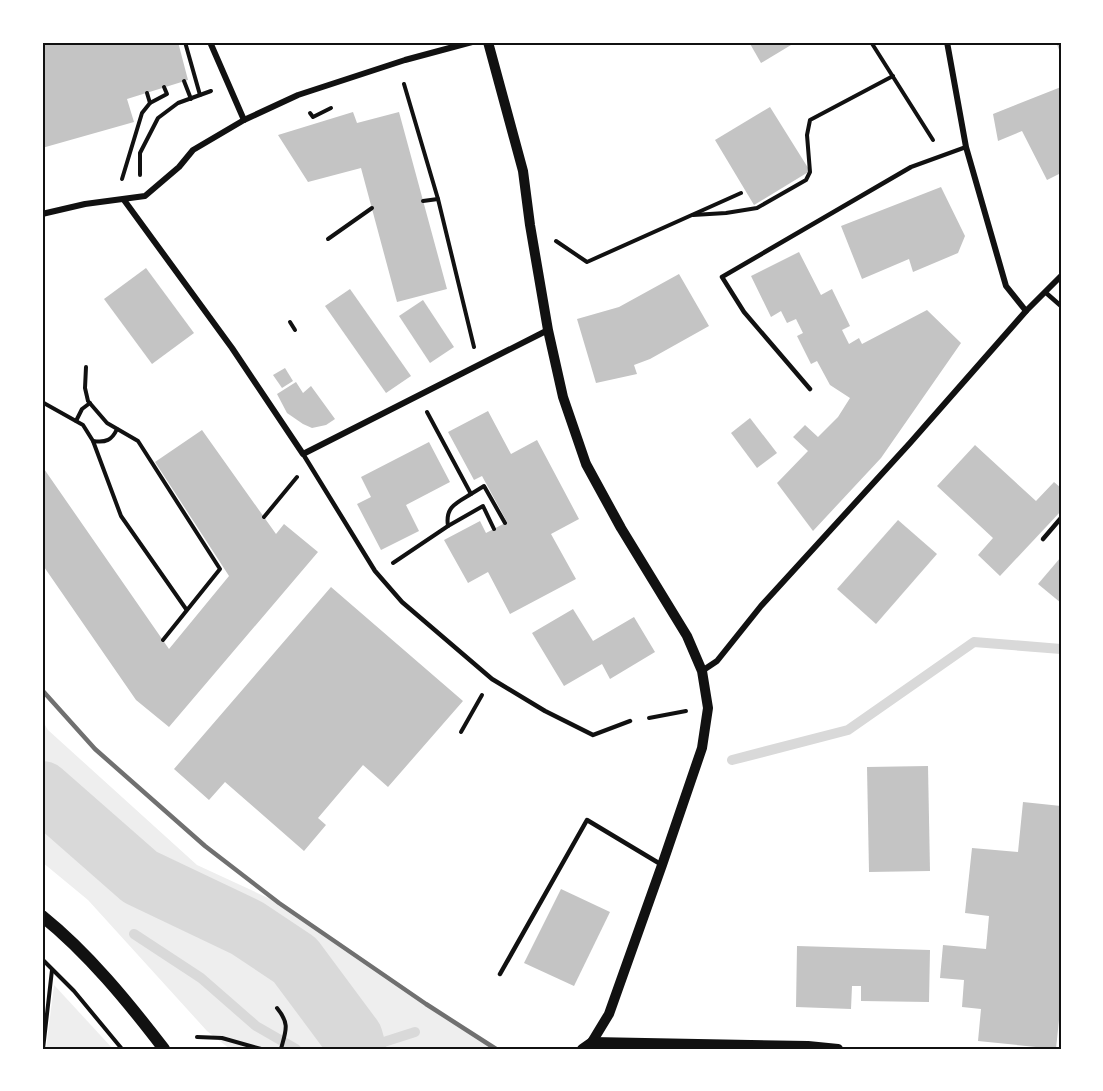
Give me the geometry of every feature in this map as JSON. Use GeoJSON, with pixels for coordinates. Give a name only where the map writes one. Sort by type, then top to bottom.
{"type":"FeatureCollection","features":[{"type":"Feature","properties":{"kind":"main road"},"geometry":{"type":"LineString","coordinates":[[42,916],[113,987],[164,1049]]}},
{"type":"Feature","properties":{"kind":"street"},"geometry":{"type":"LineString","coordinates":[[210,42],[244,120]]}},
{"type":"Feature","properties":{"kind":"street"},"geometry":{"type":"LineString","coordinates":[[42,214],[85,204],[145,196],[179,167],[193,150],[244,120],[298,95],[405,60],[472,42]]}},
{"type":"Feature","properties":{"kind":"street"},"geometry":{"type":"LineString","coordinates":[[488,42],[524,171],[530,225],[548,330],[563,397],[586,464],[621,528],[687,636],[702,670],[708,708],[702,748],[609,1014],[592,1042],[582,1049]]}},
{"type":"Feature","properties":{"kind":"street"},"geometry":{"type":"LineString","coordinates":[[947,42],[966,147],[1006,286],[1026,311]]}},
{"type":"Feature","properties":{"kind":"street"},"geometry":{"type":"LineString","coordinates":[[124,200],[225,338],[303,454],[548,330]]}},
{"type":"Feature","properties":{"kind":"street"},"geometry":{"type":"LineString","coordinates":[[702,670],[717,661],[761,606],[903,452],[1026,311],[1061,276]]}},
{"type":"Feature","properties":{"kind":"street"},"geometry":{"type":"LineString","coordinates":[[592,1042],[808,1046],[838,1049]]}},
{"type":"Feature","properties":{"kind":"lane"},"geometry":{"type":"LineString","coordinates":[[810,389],[744,312],[722,277],[912,167],[966,147]]}},
{"type":"Feature","properties":{"kind":"lane"},"geometry":{"type":"LineString","coordinates":[[1045,292],[1061,306]]}},
{"type":"Feature","properties":{"kind":"lane"},"geometry":{"type":"LineString","coordinates":[[303,454],[378,574],[402,602],[492,679],[545,711],[593,735],[630,721]]}},
{"type":"Feature","properties":{"kind":"lane"},"geometry":{"type":"LineString","coordinates":[[1043,539],[1061,518]]}},
{"type":"Feature","properties":{"kind":"lane"},"geometry":{"type":"LineString","coordinates":[[500,974],[587,820],[662,865]]}},
{"type":"Feature","properties":{"kind":"path"},"geometry":{"type":"LineString","coordinates":[[185,42],[201,95]]}},
{"type":"Feature","properties":{"kind":"path"},"geometry":{"type":"LineString","coordinates":[[871,42],[942,154]]}},
{"type":"Feature","properties":{"kind":"path"},"geometry":{"type":"LineString","coordinates":[[185,67],[191,65]]}},
{"type":"Feature","properties":{"kind":"path"},"geometry":{"type":"LineString","coordinates":[[186,74],[193,72]]}},
{"type":"Feature","properties":{"kind":"path"},"geometry":{"type":"LineString","coordinates":[[693,215],[757,208],[806,180],[810,172],[807,135],[810,120],[893,76]]}},
{"type":"Feature","properties":{"kind":"path"},"geometry":{"type":"LineString","coordinates":[[191,99],[184,82],[195,78]]}},
{"type":"Feature","properties":{"kind":"path"},"geometry":{"type":"LineString","coordinates":[[145,196],[139,172],[140,153],[158,118],[178,103],[228,84]]}},
{"type":"Feature","properties":{"kind":"path"},"geometry":{"type":"LineString","coordinates":[[404,84],[438,199],[478,365]]}},
{"type":"Feature","properties":{"kind":"path"},"geometry":{"type":"LineString","coordinates":[[124,200],[121,181],[142,113],[150,104],[166,94],[164,87]]}},
{"type":"Feature","properties":{"kind":"path"},"geometry":{"type":"LineString","coordinates":[[147,93],[150,104]]}},
{"type":"Feature","properties":{"kind":"path"},"geometry":{"type":"LineString","coordinates":[[530,225],[587,262],[741,193]]}},
{"type":"Feature","properties":{"kind":"path"},"geometry":{"type":"LineString","coordinates":[[423,201],[438,199]]}},
{"type":"Feature","properties":{"kind":"path"},"geometry":{"type":"LineString","coordinates":[[328,238],[372,208]]}},
{"type":"Feature","properties":{"kind":"path"},"geometry":{"type":"LineString","coordinates":[[290,322],[295,330]]}},
{"type":"Feature","properties":{"kind":"path"},"geometry":{"type":"LineString","coordinates":[[86,367],[85,388],[90,403],[107,423],[138,441],[221,568],[163,640]]}},
{"type":"Feature","properties":{"kind":"path"},"geometry":{"type":"LineString","coordinates":[[418,395],[471,494]]}},
{"type":"Feature","properties":{"kind":"path"},"geometry":{"type":"LineString","coordinates":[[42,402],[83,425],[93,441],[121,516],[186,610]]}},
{"type":"Feature","properties":{"kind":"path"},"geometry":{"type":"LineString","coordinates":[[76,421],[82,409],[90,403]]}},
{"type":"Feature","properties":{"kind":"path"},"geometry":{"type":"LineString","coordinates":[[93,441],[104,443],[113,437],[117,429]]}},
{"type":"Feature","properties":{"kind":"path"},"geometry":{"type":"LineString","coordinates":[[264,517],[309,462]]}},
{"type":"Feature","properties":{"kind":"path"},"geometry":{"type":"LineString","coordinates":[[448,526],[447,516],[451,506],[484,486],[505,523]]}},
{"type":"Feature","properties":{"kind":"path"},"geometry":{"type":"LineString","coordinates":[[378,574],[448,526],[483,506],[494,529]]}},
{"type":"Feature","properties":{"kind":"path"},"geometry":{"type":"LineString","coordinates":[[461,732],[492,679]]}},
{"type":"Feature","properties":{"kind":"path"},"geometry":{"type":"LineString","coordinates":[[630,721],[708,708]]}},
{"type":"Feature","properties":{"kind":"path"},"geometry":{"type":"LineString","coordinates":[[42,959],[74,991],[122,1049]]}},
{"type":"Feature","properties":{"kind":"path"},"geometry":{"type":"LineString","coordinates":[[43,1049],[52,969]]}},
{"type":"Feature","properties":{"kind":"path"},"geometry":{"type":"LineString","coordinates":[[277,1008],[284,1016],[287,1027],[281,1049]]}},
{"type":"Feature","properties":{"kind":"path"},"geometry":{"type":"LineString","coordinates":[[197,1037],[222,1038],[261,1049]]}},
{"type":"Feature","properties":{"kind":"shaded area"},"geometry":{"type":"Polygon","coordinates":[[[42,720],[48,730],[197,865],[279,903],[493,1047],[488,1049],[230,1049],[207,1031],[88,900],[42,862],[42,720]]]}},
{"type":"Feature","properties":{"kind":"shaded area"},"geometry":{"type":"Polygon","coordinates":[[[54,985],[113,1049],[46,1049],[54,985]]]}},
{"type":"Feature","properties":{"kind":"building"},"geometry":{"type":"Polygon","coordinates":[[[42,42],[178,42],[188,80],[127,99],[134,122],[42,148],[42,42]]]}},
{"type":"Feature","properties":{"kind":"building"},"geometry":{"type":"Polygon","coordinates":[[[749,42],[796,42],[761,63],[749,42]]]}},
{"type":"Feature","properties":{"kind":"building"},"geometry":{"type":"Polygon","coordinates":[[[1056,42],[1061,42],[1061,55],[1056,42]]]}},
{"type":"Feature","properties":{"kind":"building"},"geometry":{"type":"Polygon","coordinates":[[[1061,87],[1061,173],[1047,180],[1022,131],[998,141],[993,114],[1061,87]]]}},
{"type":"Feature","properties":{"kind":"building"},"geometry":{"type":"Polygon","coordinates":[[[770,107],[810,171],[754,205],[715,140],[770,107]]]}},
{"type":"Feature","properties":{"kind":"building"},"geometry":{"type":"Polygon","coordinates":[[[353,112],[357,123],[399,112],[447,289],[397,302],[361,168],[308,182],[278,135],[353,112]]]}},
{"type":"Feature","properties":{"kind":"building"},"geometry":{"type":"Polygon","coordinates":[[[941,187],[965,236],[958,253],[913,272],[909,259],[862,279],[841,226],[941,187]]]}},
{"type":"Feature","properties":{"kind":"building"},"geometry":{"type":"Polygon","coordinates":[[[799,252],[821,295],[832,289],[850,326],[842,330],[849,344],[859,338],[862,344],[927,310],[961,343],[881,458],[813,531],[777,483],[808,451],[793,437],[805,425],[818,437],[838,417],[850,398],[830,385],[817,361],[811,364],[797,336],[803,333],[796,319],[787,323],[781,311],[771,317],[751,276],[799,252]]]}},
{"type":"Feature","properties":{"kind":"building"},"geometry":{"type":"Polygon","coordinates":[[[146,268],[194,333],[152,364],[104,299],[146,268]]]}},
{"type":"Feature","properties":{"kind":"building"},"geometry":{"type":"Polygon","coordinates":[[[679,274],[709,326],[650,359],[634,365],[637,374],[596,383],[577,319],[619,307],[679,274]]]}},
{"type":"Feature","properties":{"kind":"building"},"geometry":{"type":"Polygon","coordinates":[[[350,289],[411,376],[386,393],[325,306],[350,289]]]}},
{"type":"Feature","properties":{"kind":"building"},"geometry":{"type":"Polygon","coordinates":[[[423,300],[454,347],[430,363],[399,316],[423,300]]]}},
{"type":"Feature","properties":{"kind":"building"},"geometry":{"type":"Polygon","coordinates":[[[285,368],[293,381],[282,388],[273,375],[285,368]]]}},
{"type":"Feature","properties":{"kind":"building"},"geometry":{"type":"Polygon","coordinates":[[[296,382],[303,393],[311,386],[335,419],[326,425],[312,428],[287,413],[277,394],[296,382]]]}},
{"type":"Feature","properties":{"kind":"building"},"geometry":{"type":"Polygon","coordinates":[[[488,411],[511,454],[537,440],[579,519],[551,534],[576,579],[510,614],[488,572],[468,583],[444,540],[480,521],[486,533],[507,522],[482,476],[474,480],[448,432],[488,411]]]}},
{"type":"Feature","properties":{"kind":"building"},"geometry":{"type":"Polygon","coordinates":[[[750,418],[777,453],[757,468],[731,433],[750,418]]]}},
{"type":"Feature","properties":{"kind":"building"},"geometry":{"type":"Polygon","coordinates":[[[202,430],[276,534],[284,524],[318,552],[169,727],[136,700],[42,564],[42,466],[169,649],[229,576],[155,462],[202,430]]]}},
{"type":"Feature","properties":{"kind":"building"},"geometry":{"type":"Polygon","coordinates":[[[429,442],[450,482],[406,505],[419,531],[381,550],[357,504],[371,497],[361,477],[429,442]]]}},
{"type":"Feature","properties":{"kind":"building"},"geometry":{"type":"Polygon","coordinates":[[[975,445],[1036,501],[1054,482],[1061,488],[1061,511],[1000,576],[978,555],[993,538],[937,486],[975,445]]]}},
{"type":"Feature","properties":{"kind":"building"},"geometry":{"type":"Polygon","coordinates":[[[898,520],[937,554],[876,624],[837,589],[898,520]]]}},
{"type":"Feature","properties":{"kind":"building"},"geometry":{"type":"Polygon","coordinates":[[[1061,557],[1061,603],[1038,584],[1061,557]]]}},
{"type":"Feature","properties":{"kind":"building"},"geometry":{"type":"Polygon","coordinates":[[[331,587],[463,701],[388,787],[363,765],[318,818],[326,825],[304,851],[225,782],[209,800],[174,769],[331,587]]]}},
{"type":"Feature","properties":{"kind":"building"},"geometry":{"type":"Polygon","coordinates":[[[573,609],[593,641],[634,617],[655,652],[610,679],[602,664],[564,686],[532,633],[573,609]]]}},
{"type":"Feature","properties":{"kind":"building"},"geometry":{"type":"Polygon","coordinates":[[[928,766],[930,871],[869,872],[867,767],[928,766]]]}},
{"type":"Feature","properties":{"kind":"building"},"geometry":{"type":"Polygon","coordinates":[[[1023,802],[1061,806],[1061,1000],[1056,1049],[978,1041],[981,1009],[962,1007],[964,980],[940,978],[943,945],[986,949],[989,916],[965,913],[972,848],[1018,852],[1023,802]]]}},
{"type":"Feature","properties":{"kind":"building"},"geometry":{"type":"Polygon","coordinates":[[[561,889],[610,912],[574,986],[524,963],[561,889]]]}},
{"type":"Feature","properties":{"kind":"building"},"geometry":{"type":"Polygon","coordinates":[[[797,946],[930,950],[929,1002],[861,1001],[861,986],[852,986],[851,1009],[796,1007],[797,946]]]}},
{"type":"Feature","properties":{"kind":"waterway"},"geometry":{"type":"LineString","coordinates":[[732,760],[848,730],[974,642],[1061,649]]}},
{"type":"Feature","properties":{"kind":"waterway"},"geometry":{"type":"LineString","coordinates":[[42,791],[140,877],[247,928],[295,960],[353,1038],[356,1049]]}},
{"type":"Feature","properties":{"kind":"waterway"},"geometry":{"type":"LineString","coordinates":[[134,934],[201,978],[256,1026],[296,1049]]}},
{"type":"Feature","properties":{"kind":"waterway"},"geometry":{"type":"LineString","coordinates":[[362,1049],[415,1032]]}},
{"type":"Feature","properties":{"kind":"railway"},"geometry":{"type":"LineString","coordinates":[[42,690],[95,749],[205,846],[279,903],[496,1049]]}}]}
